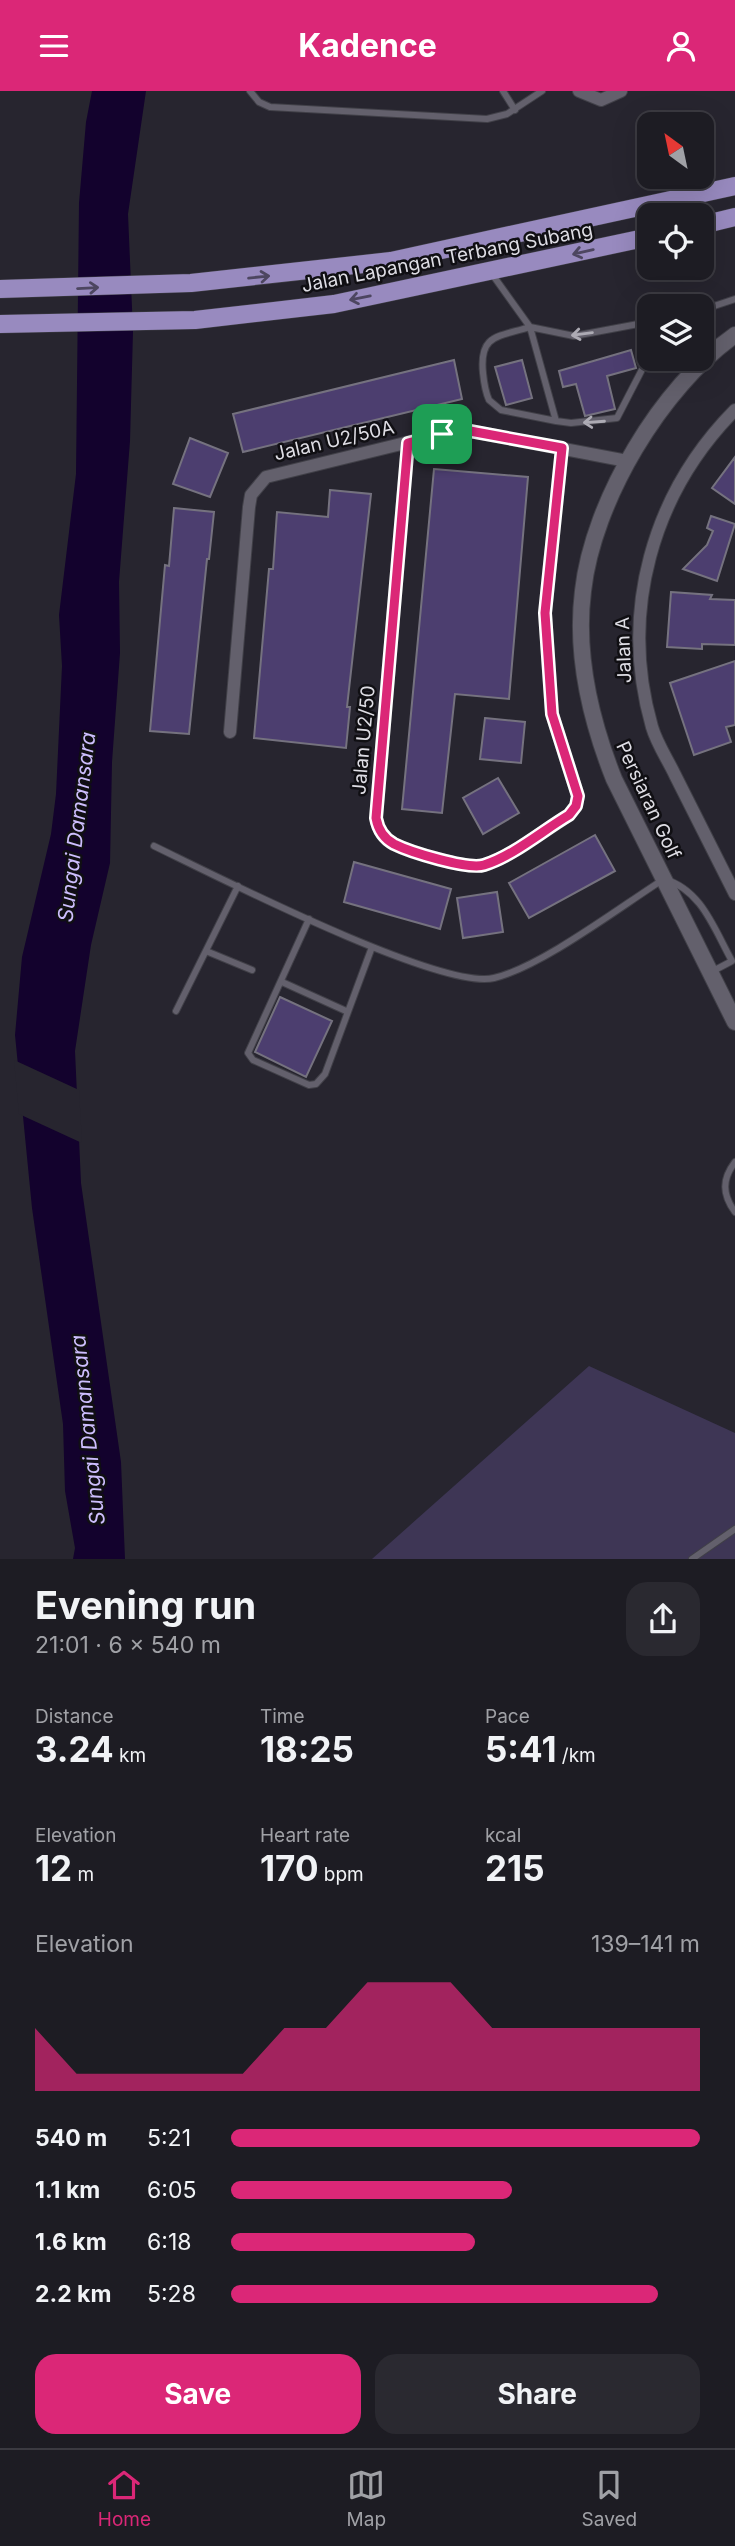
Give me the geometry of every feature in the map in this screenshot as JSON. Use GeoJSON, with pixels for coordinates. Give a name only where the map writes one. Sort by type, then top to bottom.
{"type":"FeatureCollection","features":[{"type":"Feature","properties":{"kind":"main road","name":"Jalan Lapangan Terbang Subang"},"geometry":{"type":"LineString","coordinates":[[0,289],[191,283],[391,261],[735,186]]}},
{"type":"Feature","properties":{"kind":"main road"},"geometry":{"type":"LineString","coordinates":[[714,222],[735,217]]}},
{"type":"Feature","properties":{"kind":"main road","name":"Jalan Lapangan Terbang Subang"},"geometry":{"type":"LineString","coordinates":[[0,324],[195,320],[334,304],[637,240]]}},
{"type":"Feature","properties":{"kind":"street"},"geometry":{"type":"LineString","coordinates":[[579,91],[590,98],[601,100],[621,91]]}},
{"type":"Feature","properties":{"kind":"street","name":"Persiaran Golf"},"geometry":{"type":"LineString","coordinates":[[735,335],[694,370],[660,410],[627,461],[594,543],[583,591],[581,641],[600,743],[735,1022]]}},
{"type":"Feature","properties":{"kind":"street","name":"Jalan A"},"geometry":{"type":"LineString","coordinates":[[735,410],[708,437],[677,484],[648,558],[639,618],[644,688],[653,730],[735,894]]}},
{"type":"Feature","properties":{"kind":"street","name":"Jalan U2/50A"},"geometry":{"type":"LineString","coordinates":[[230,731],[249,507],[257,484],[280,472],[442,434],[470,431],[627,461]]}},
{"type":"Feature","properties":{"kind":"street","name":"Jalan U2/50"},"geometry":{"type":"LineString","coordinates":[[408,443],[376,818],[381,833],[395,844],[470,867],[483,866],[501,857],[569,815],[576,806],[578,796],[552,714],[545,613],[562,448]]}},
{"type":"Feature","properties":{"kind":"lane"},"geometry":{"type":"LineString","coordinates":[[250,91],[259,102],[270,107],[487,118],[515,110],[542,91]]}},
{"type":"Feature","properties":{"kind":"lane"},"geometry":{"type":"LineString","coordinates":[[503,91],[515,110]]}},
{"type":"Feature","properties":{"kind":"lane"},"geometry":{"type":"LineString","coordinates":[[490,272],[530,327],[556,421]]}},
{"type":"Feature","properties":{"kind":"lane"},"geometry":{"type":"LineString","coordinates":[[714,306],[735,299]]}},
{"type":"Feature","properties":{"kind":"lane"},"geometry":{"type":"LineString","coordinates":[[637,324],[574,336],[530,327],[491,340],[481,353],[485,392],[489,400],[502,410],[571,423],[617,418],[641,371]]}},
{"type":"Feature","properties":{"kind":"lane"},"geometry":{"type":"LineString","coordinates":[[154,846],[372,947],[472,980],[491,979],[543,956],[664,879],[679,883],[699,900],[732,961],[710,972]]}},
{"type":"Feature","properties":{"kind":"lane"},"geometry":{"type":"LineString","coordinates":[[176,1011],[238,886]]}},
{"type":"Feature","properties":{"kind":"lane"},"geometry":{"type":"LineString","coordinates":[[309,919],[248,1053],[253,1060],[309,1085],[316,1084],[325,1074],[346,1011],[372,947]]}},
{"type":"Feature","properties":{"kind":"lane"},"geometry":{"type":"LineString","coordinates":[[206,951],[252,970]]}},
{"type":"Feature","properties":{"kind":"lane"},"geometry":{"type":"LineString","coordinates":[[282,982],[346,1011]]}},
{"type":"Feature","properties":{"kind":"lane"},"geometry":{"type":"LineString","coordinates":[[735,1161],[728,1171],[724,1191],[735,1212]]}},
{"type":"Feature","properties":{"kind":"lane"},"geometry":{"type":"LineString","coordinates":[[693,1559],[735,1529]]}},
{"type":"Feature","properties":{"kind":"shaded area"},"geometry":{"type":"Polygon","coordinates":[[[589,1366],[735,1433],[735,1559],[372,1559],[589,1366]]]}},
{"type":"Feature","properties":{"kind":"water","name":"Sungai Damansara"},"geometry":{"type":"Polygon","coordinates":[[[92,91],[146,91],[128,214],[133,331],[130,441],[119,582],[120,653],[112,762],[110,863],[91,945],[75,1051],[81,1183],[121,1462],[125,1559],[73,1559],[75,1548],[65,1491],[63,1424],[32,1208],[15,1035],[22,957],[51,834],[56,794],[62,666],[59,615],[76,474],[79,203],[86,122],[92,91]]]}},
{"type":"Feature","properties":{"kind":"pier"},"geometry":{"type":"Polygon","coordinates":[[[14,1060],[79,1090],[82,1143],[19,1114],[14,1060]]]}},
{"type":"Feature","properties":{"kind":"building"},"geometry":{"type":"Polygon","coordinates":[[[631,350],[636,368],[607,376],[615,409],[585,416],[576,384],[563,387],[559,371],[631,350]]]}},
{"type":"Feature","properties":{"kind":"building"},"geometry":{"type":"Polygon","coordinates":[[[454,360],[462,399],[243,452],[233,414],[454,360]]]}},
{"type":"Feature","properties":{"kind":"building"},"geometry":{"type":"Polygon","coordinates":[[[522,360],[532,398],[506,405],[495,367],[522,360]]]}},
{"type":"Feature","properties":{"kind":"building"},"geometry":{"type":"Polygon","coordinates":[[[190,438],[228,453],[210,497],[173,484],[190,438]]]}},
{"type":"Feature","properties":{"kind":"building"},"geometry":{"type":"Polygon","coordinates":[[[735,457],[735,504],[712,488],[735,457]]]}},
{"type":"Feature","properties":{"kind":"building"},"geometry":{"type":"Polygon","coordinates":[[[434,469],[528,477],[509,699],[455,694],[442,813],[402,809],[434,469]]]}},
{"type":"Feature","properties":{"kind":"building"},"geometry":{"type":"Polygon","coordinates":[[[330,490],[371,494],[347,707],[350,707],[346,748],[254,738],[269,569],[273,569],[277,512],[328,517],[330,490]]]}},
{"type":"Feature","properties":{"kind":"building"},"geometry":{"type":"Polygon","coordinates":[[[174,508],[214,512],[189,734],[150,731],[165,565],[169,566],[174,508]]]}},
{"type":"Feature","properties":{"kind":"building"},"geometry":{"type":"Polygon","coordinates":[[[711,516],[735,524],[717,581],[683,569],[707,545],[713,531],[707,528],[711,516]]]}},
{"type":"Feature","properties":{"kind":"building"},"geometry":{"type":"Polygon","coordinates":[[[671,592],[712,595],[710,599],[735,600],[735,645],[702,644],[702,649],[667,647],[671,592]]]}},
{"type":"Feature","properties":{"kind":"building"},"geometry":{"type":"Polygon","coordinates":[[[735,661],[735,725],[726,727],[731,742],[694,755],[670,683],[735,661]]]}},
{"type":"Feature","properties":{"kind":"building"},"geometry":{"type":"Polygon","coordinates":[[[485,718],[525,722],[521,763],[480,759],[485,718]]]}},
{"type":"Feature","properties":{"kind":"building"},"geometry":{"type":"Polygon","coordinates":[[[498,778],[519,813],[483,834],[463,798],[498,778]]]}},
{"type":"Feature","properties":{"kind":"building"},"geometry":{"type":"Polygon","coordinates":[[[595,835],[615,871],[529,918],[509,883],[595,835]]]}},
{"type":"Feature","properties":{"kind":"building"},"geometry":{"type":"Polygon","coordinates":[[[354,862],[451,889],[440,929],[344,902],[354,862]]]}},
{"type":"Feature","properties":{"kind":"building"},"geometry":{"type":"Polygon","coordinates":[[[497,892],[503,932],[463,938],[457,898],[497,892]]]}},
{"type":"Feature","properties":{"kind":"building"},"geometry":{"type":"Polygon","coordinates":[[[280,997],[332,1021],[306,1077],[255,1052],[280,997]]]}},
{"type":"Feature","properties":{"kind":"route"},"geometry":{"type":"LineString","coordinates":[[470,431],[562,448],[545,613],[552,714],[578,796],[576,806],[569,815],[483,866],[470,867],[395,844],[381,833],[376,818],[408,443],[442,434],[470,431]]}}]}
